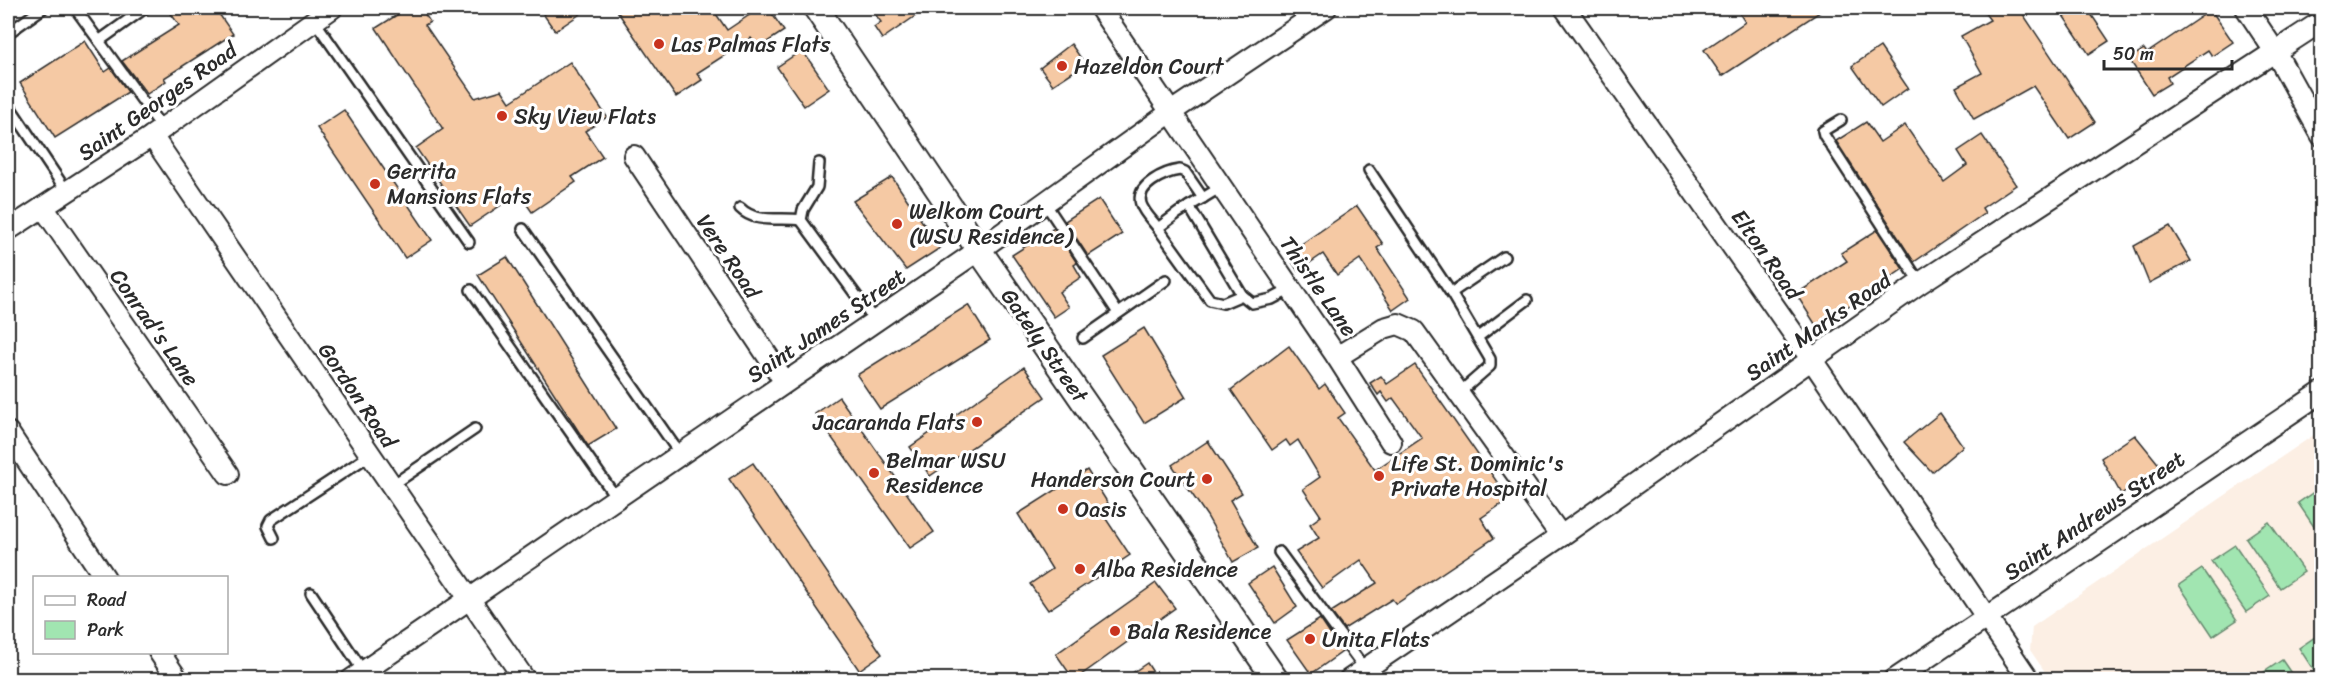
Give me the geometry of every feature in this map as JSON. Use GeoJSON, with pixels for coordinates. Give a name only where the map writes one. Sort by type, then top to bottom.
{"type":"FeatureCollection","features":[{"type":"Feature","properties":{"kind":"street","name":"Saint Georges Road"},"geometry":{"type":"LineString","coordinates":[[8,230],[158,132],[332,8]]}},
{"type":"Feature","properties":{"kind":"street","name":"Gately Street"},"geometry":{"type":"LineString","coordinates":[[816,8],[979,250],[1276,680]]}},
{"type":"Feature","properties":{"kind":"street","name":"Thistle Lane"},"geometry":{"type":"LineString","coordinates":[[1100,8],[1337,357],[1384,328],[1398,324],[1407,326],[1423,342],[1561,536]]}},
{"type":"Feature","properties":{"kind":"street","name":"Saint James Street"},"geometry":{"type":"LineString","coordinates":[[357,675],[615,496],[979,250],[1171,112],[1326,8]]}},
{"type":"Feature","properties":{"kind":"street","name":"Elton Road"},"geometry":{"type":"LineString","coordinates":[[1565,8],[1812,360],[2029,680]]}},
{"type":"Feature","properties":{"kind":"street"},"geometry":{"type":"LineString","coordinates":[[2246,8],[2276,53],[2322,136]]}},
{"type":"Feature","properties":{"kind":"street","name":"Saint Marks Road"},"geometry":{"type":"LineString","coordinates":[[1357,674],[1561,536],[1920,283],[2322,21]]}},
{"type":"Feature","properties":{"kind":"street","name":"Gordon Road"},"geometry":{"type":"LineString","coordinates":[[158,132],[370,455],[525,680]]}},
{"type":"Feature","properties":{"kind":"street","name":"Vere Road"},"geometry":{"type":"LineString","coordinates":[[634,156],[785,382]]}},
{"type":"Feature","properties":{"kind":"street","name":"Conrad's Lane"},"geometry":{"type":"LineString","coordinates":[[43,207],[228,474]]}},
{"type":"Feature","properties":{"kind":"street"},"geometry":{"type":"LineString","coordinates":[[1337,357],[1391,441]]}},
{"type":"Feature","properties":{"kind":"street","name":"Saint Andrews Street"},"geometry":{"type":"LineString","coordinates":[[1894,680],[2322,392]]}},
{"type":"Feature","properties":{"kind":"street"},"geometry":{"type":"LineString","coordinates":[[8,432],[104,576]]}},
{"type":"Feature","properties":{"kind":"street"},"geometry":{"type":"LineString","coordinates":[[160,654],[178,680]]}},
{"type":"Feature","properties":{"kind":"lane"},"geometry":{"type":"LineString","coordinates":[[8,33],[43,8]]}},
{"type":"Feature","properties":{"kind":"lane"},"geometry":{"type":"LineString","coordinates":[[75,8],[158,132]]}},
{"type":"Feature","properties":{"kind":"lane"},"geometry":{"type":"LineString","coordinates":[[99,41],[145,8]]}},
{"type":"Feature","properties":{"kind":"lane"},"geometry":{"type":"LineString","coordinates":[[314,20],[469,242]]}},
{"type":"Feature","properties":{"kind":"lane"},"geometry":{"type":"LineString","coordinates":[[8,104],[67,192]]}},
{"type":"Feature","properties":{"kind":"lane"},"geometry":{"type":"LineString","coordinates":[[1841,120],[1824,130],[1824,135],[1920,283]]}},
{"type":"Feature","properties":{"kind":"lane"},"geometry":{"type":"LineString","coordinates":[[819,163],[817,187],[803,210],[801,220],[875,321]]}},
{"type":"Feature","properties":{"kind":"lane"},"geometry":{"type":"LineString","coordinates":[[1203,198],[1185,172],[1180,170],[1156,179],[1143,189],[1140,196],[1142,207],[1210,300],[1223,303],[1242,295]]}},
{"type":"Feature","properties":{"kind":"lane"},"geometry":{"type":"LineString","coordinates":[[1369,170],[1451,293],[1490,359],[1490,366],[1459,393]]}},
{"type":"Feature","properties":{"kind":"lane"},"geometry":{"type":"LineString","coordinates":[[1158,228],[1188,206],[1222,186]]}},
{"type":"Feature","properties":{"kind":"lane"},"geometry":{"type":"LineString","coordinates":[[1045,203],[1118,313]]}},
{"type":"Feature","properties":{"kind":"lane"},"geometry":{"type":"LineString","coordinates":[[1188,206],[1242,295],[1252,303],[1272,299],[1291,289]]}},
{"type":"Feature","properties":{"kind":"lane"},"geometry":{"type":"LineString","coordinates":[[740,208],[748,216],[757,219],[801,220]]}},
{"type":"Feature","properties":{"kind":"lane"},"geometry":{"type":"LineString","coordinates":[[523,229],[680,454]]}},
{"type":"Feature","properties":{"kind":"lane"},"geometry":{"type":"LineString","coordinates":[[1451,293],[1504,257]]}},
{"type":"Feature","properties":{"kind":"lane"},"geometry":{"type":"LineString","coordinates":[[1083,338],[1166,280]]}},
{"type":"Feature","properties":{"kind":"lane"},"geometry":{"type":"LineString","coordinates":[[471,290],[615,496]]}},
{"type":"Feature","properties":{"kind":"lane"},"geometry":{"type":"LineString","coordinates":[[1478,337],[1527,300]]}},
{"type":"Feature","properties":{"kind":"lane"},"geometry":{"type":"LineString","coordinates":[[391,486],[475,429]]}},
{"type":"Feature","properties":{"kind":"lane"},"geometry":{"type":"LineString","coordinates":[[274,538],[268,526],[271,520],[370,455]]}},
{"type":"Feature","properties":{"kind":"lane"},"geometry":{"type":"LineString","coordinates":[[1280,552],[1357,674]]}},
{"type":"Feature","properties":{"kind":"lane"},"geometry":{"type":"LineString","coordinates":[[311,593],[357,675]]}},
{"type":"Feature","properties":{"kind":"shaded area"},"geometry":{"type":"Polygon","coordinates":[[[2321,430],[2321,679],[2050,679],[2030,650],[2032,627],[2321,430]]]}},
{"type":"Feature","properties":{"kind":"green space"},"geometry":{"type":"Polygon","coordinates":[[[2322,487],[2321,537],[2298,503],[2322,487]]]}},
{"type":"Feature","properties":{"kind":"green space"},"geometry":{"type":"Polygon","coordinates":[[[2269,522],[2304,572],[2280,588],[2246,538],[2269,522]]]}},
{"type":"Feature","properties":{"kind":"green space"},"geometry":{"type":"Polygon","coordinates":[[[2235,545],[2270,596],[2246,612],[2211,561],[2235,545]]]}},
{"type":"Feature","properties":{"kind":"green space"},"geometry":{"type":"Polygon","coordinates":[[[2202,569],[2237,620],[2213,636],[2179,585],[2202,569]]]}},
{"type":"Feature","properties":{"kind":"green space"},"geometry":{"type":"Polygon","coordinates":[[[2321,633],[2322,679],[2320,680],[2299,648],[2321,633]]]}},
{"type":"Feature","properties":{"kind":"green space"},"geometry":{"type":"Polygon","coordinates":[[[2282,660],[2295,679],[2261,679],[2258,676],[2282,660]]]}},
{"type":"Feature","properties":{"kind":"building"},"geometry":{"type":"Polygon","coordinates":[[[167,8],[215,8],[233,34],[164,78],[166,81],[147,94],[122,61],[179,25],[167,8]]]}},
{"type":"Feature","properties":{"kind":"building"},"geometry":{"type":"Polygon","coordinates":[[[408,8],[421,8],[430,22],[425,25],[475,98],[502,90],[510,102],[570,62],[607,117],[585,131],[603,157],[572,177],[576,182],[532,212],[519,193],[470,226],[416,148],[443,129],[376,28],[408,8]]]}},
{"type":"Feature","properties":{"kind":"building"},"geometry":{"type":"Polygon","coordinates":[[[539,8],[589,8],[555,31],[539,8]]]}},
{"type":"Feature","properties":{"kind":"building"},"geometry":{"type":"Polygon","coordinates":[[[615,8],[712,8],[727,30],[760,8],[768,8],[784,31],[758,48],[751,38],[697,73],[702,80],[676,97],[615,8]]]}},
{"type":"Feature","properties":{"kind":"building"},"geometry":{"type":"Polygon","coordinates":[[[885,8],[927,8],[882,39],[874,27],[881,22],[875,14],[885,8]]]}},
{"type":"Feature","properties":{"kind":"building"},"geometry":{"type":"Polygon","coordinates":[[[1736,8],[1826,8],[1722,76],[1704,50],[1745,22],[1736,8]]]}},
{"type":"Feature","properties":{"kind":"building"},"geometry":{"type":"Polygon","coordinates":[[[1981,8],[2019,8],[2095,122],[2069,139],[2033,86],[1974,119],[1956,87],[1982,73],[1961,36],[1990,20],[1981,8]]]}},
{"type":"Feature","properties":{"kind":"building"},"geometry":{"type":"Polygon","coordinates":[[[2058,8],[2087,8],[2109,41],[2089,54],[2058,8]]]}},
{"type":"Feature","properties":{"kind":"building"},"geometry":{"type":"Polygon","coordinates":[[[2211,10],[2233,42],[2212,56],[2208,50],[2167,77],[2170,83],[2152,94],[2129,59],[2144,49],[2147,53],[2211,10]]]}},
{"type":"Feature","properties":{"kind":"building"},"geometry":{"type":"Polygon","coordinates":[[[85,41],[105,72],[111,68],[128,92],[55,138],[20,83],[85,41]]]}},
{"type":"Feature","properties":{"kind":"building","name":"Hazeldon Court"},"geometry":{"type":"Polygon","coordinates":[[[1071,44],[1085,64],[1053,85],[1040,68],[1071,44]]]}},
{"type":"Feature","properties":{"kind":"building"},"geometry":{"type":"Polygon","coordinates":[[[1880,47],[1908,88],[1881,107],[1852,66],[1880,47]]]}},
{"type":"Feature","properties":{"kind":"building"},"geometry":{"type":"Polygon","coordinates":[[[802,50],[829,89],[804,106],[777,67],[802,50]]]}},
{"type":"Feature","properties":{"kind":"building","name":"Gerrita Mansions Flats"},"geometry":{"type":"Polygon","coordinates":[[[344,110],[432,240],[405,258],[317,128],[344,110]]]}},
{"type":"Feature","properties":{"kind":"building"},"geometry":{"type":"Polygon","coordinates":[[[1866,122],[1880,142],[1905,125],[1944,182],[1967,165],[1958,151],[1982,135],[2016,185],[1982,208],[1985,213],[1914,262],[1836,141],[1866,122]]]}},
{"type":"Feature","properties":{"kind":"building","name":"Welkom Court (WSU Residence)"},"geometry":{"type":"Polygon","coordinates":[[[892,177],[940,248],[906,270],[853,201],[892,177]]]}},
{"type":"Feature","properties":{"kind":"building"},"geometry":{"type":"Polygon","coordinates":[[[1099,199],[1122,234],[1088,256],[1065,221],[1099,199]]]}},
{"type":"Feature","properties":{"kind":"building"},"geometry":{"type":"Polygon","coordinates":[[[1357,206],[1383,244],[1377,248],[1410,298],[1393,310],[1360,259],[1337,275],[1323,254],[1298,271],[1287,254],[1357,206]]]}},
{"type":"Feature","properties":{"kind":"building"},"geometry":{"type":"Polygon","coordinates":[[[2170,226],[2191,261],[2149,283],[2134,246],[2170,226]]]}},
{"type":"Feature","properties":{"kind":"building"},"geometry":{"type":"Polygon","coordinates":[[[1054,228],[1077,263],[1074,265],[1081,277],[1059,292],[1069,307],[1054,317],[1012,255],[1054,228]]]}},
{"type":"Feature","properties":{"kind":"building"},"geometry":{"type":"Polygon","coordinates":[[[1877,230],[1903,269],[1817,327],[1796,294],[1847,261],[1841,253],[1877,230]]]}},
{"type":"Feature","properties":{"kind":"building"},"geometry":{"type":"Polygon","coordinates":[[[507,257],[616,429],[588,446],[478,275],[507,257]]]}},
{"type":"Feature","properties":{"kind":"building"},"geometry":{"type":"Polygon","coordinates":[[[968,305],[990,340],[880,409],[857,375],[968,305]]]}},
{"type":"Feature","properties":{"kind":"building"},"geometry":{"type":"Polygon","coordinates":[[[1144,328],[1186,397],[1144,423],[1101,355],[1144,328]]]}},
{"type":"Feature","properties":{"kind":"building","name":"Life St. Dominic's Private Hospital"},"geometry":{"type":"Polygon","coordinates":[[[1289,346],[1319,389],[1325,384],[1345,413],[1338,418],[1375,470],[1422,438],[1393,398],[1388,402],[1381,392],[1378,395],[1370,383],[1381,376],[1387,384],[1415,365],[1509,499],[1481,518],[1494,538],[1396,604],[1392,599],[1344,629],[1331,612],[1377,583],[1361,560],[1322,588],[1296,552],[1319,538],[1310,524],[1321,516],[1303,489],[1320,477],[1298,440],[1290,446],[1286,440],[1272,450],[1231,390],[1289,346]]]}},
{"type":"Feature","properties":{"kind":"building","name":"Jacaranda Flats"},"geometry":{"type":"Polygon","coordinates":[[[1024,367],[1045,397],[930,476],[910,447],[1024,367]]]}},
{"type":"Feature","properties":{"kind":"building","name":"Belmar WSU Residence"},"geometry":{"type":"Polygon","coordinates":[[[839,397],[934,532],[910,548],[815,414],[839,397]]]}},
{"type":"Feature","properties":{"kind":"building"},"geometry":{"type":"Polygon","coordinates":[[[1940,413],[1963,446],[1932,472],[1904,442],[1940,413]]]}},
{"type":"Feature","properties":{"kind":"building"},"geometry":{"type":"Polygon","coordinates":[[[2135,435],[2161,467],[2121,494],[2101,458],[2135,435]]]}},
{"type":"Feature","properties":{"kind":"building","name":"Handerson Court"},"geometry":{"type":"Polygon","coordinates":[[[1208,441],[1242,493],[1230,500],[1258,548],[1233,562],[1207,516],[1172,465],[1208,441]]]}},
{"type":"Feature","properties":{"kind":"building"},"geometry":{"type":"Polygon","coordinates":[[[753,463],[882,654],[859,670],[729,479],[753,463]]]}},
{"type":"Feature","properties":{"kind":"building"},"geometry":{"type":"Polygon","coordinates":[[[1087,470],[1109,505],[1100,510],[1130,555],[1048,610],[1030,584],[1052,569],[1018,514],[1087,470]]]}},
{"type":"Feature","properties":{"kind":"building"},"geometry":{"type":"Polygon","coordinates":[[[1272,567],[1297,607],[1275,623],[1248,583],[1272,567]]]}},
{"type":"Feature","properties":{"kind":"building","name":"Bala Residence"},"geometry":{"type":"Polygon","coordinates":[[[1156,583],[1175,608],[1074,680],[1056,654],[1156,583]]]}},
{"type":"Feature","properties":{"kind":"building","name":"Unita Flats"},"geometry":{"type":"Polygon","coordinates":[[[1320,619],[1342,652],[1311,674],[1287,640],[1320,619]]]}},
{"type":"Feature","properties":{"kind":"building"},"geometry":{"type":"Polygon","coordinates":[[[1147,663],[1158,680],[1122,680],[1147,663]]]}},
{"type":"Feature","properties":{"kind":"place","name":"Las Palmas Flats"},"geometry":{"type":"Point","coordinates":[659,44]}},
{"type":"Feature","properties":{"kind":"place","name":"Hazeldon Court"},"geometry":{"type":"Point","coordinates":[1062,66]}},
{"type":"Feature","properties":{"kind":"place","name":"Sky View Flats"},"geometry":{"type":"Point","coordinates":[502,116]}},
{"type":"Feature","properties":{"kind":"place","name":"Gerrita Mansions Flats"},"geometry":{"type":"Point","coordinates":[375,184]}},
{"type":"Feature","properties":{"kind":"place","name":"Welkom Court (WSU Residence)"},"geometry":{"type":"Point","coordinates":[897,224]}},
{"type":"Feature","properties":{"kind":"place","name":"Jacaranda Flats"},"geometry":{"type":"Point","coordinates":[977,422]}},
{"type":"Feature","properties":{"kind":"place","name":"Belmar WSU Residence"},"geometry":{"type":"Point","coordinates":[874,473]}},
{"type":"Feature","properties":{"kind":"place","name":"Life St. Dominic's Private Hospital"},"geometry":{"type":"Point","coordinates":[1379,476]}},
{"type":"Feature","properties":{"kind":"place","name":"Handerson Court"},"geometry":{"type":"Point","coordinates":[1207,479]}},
{"type":"Feature","properties":{"kind":"place","name":"Oasis"},"geometry":{"type":"Point","coordinates":[1063,509]}},
{"type":"Feature","properties":{"kind":"place","name":"Alba Residence"},"geometry":{"type":"Point","coordinates":[1080,569]}},
{"type":"Feature","properties":{"kind":"place","name":"Bala Residence"},"geometry":{"type":"Point","coordinates":[1115,631]}},
{"type":"Feature","properties":{"kind":"place","name":"Unita Flats"},"geometry":{"type":"Point","coordinates":[1310,639]}}]}
